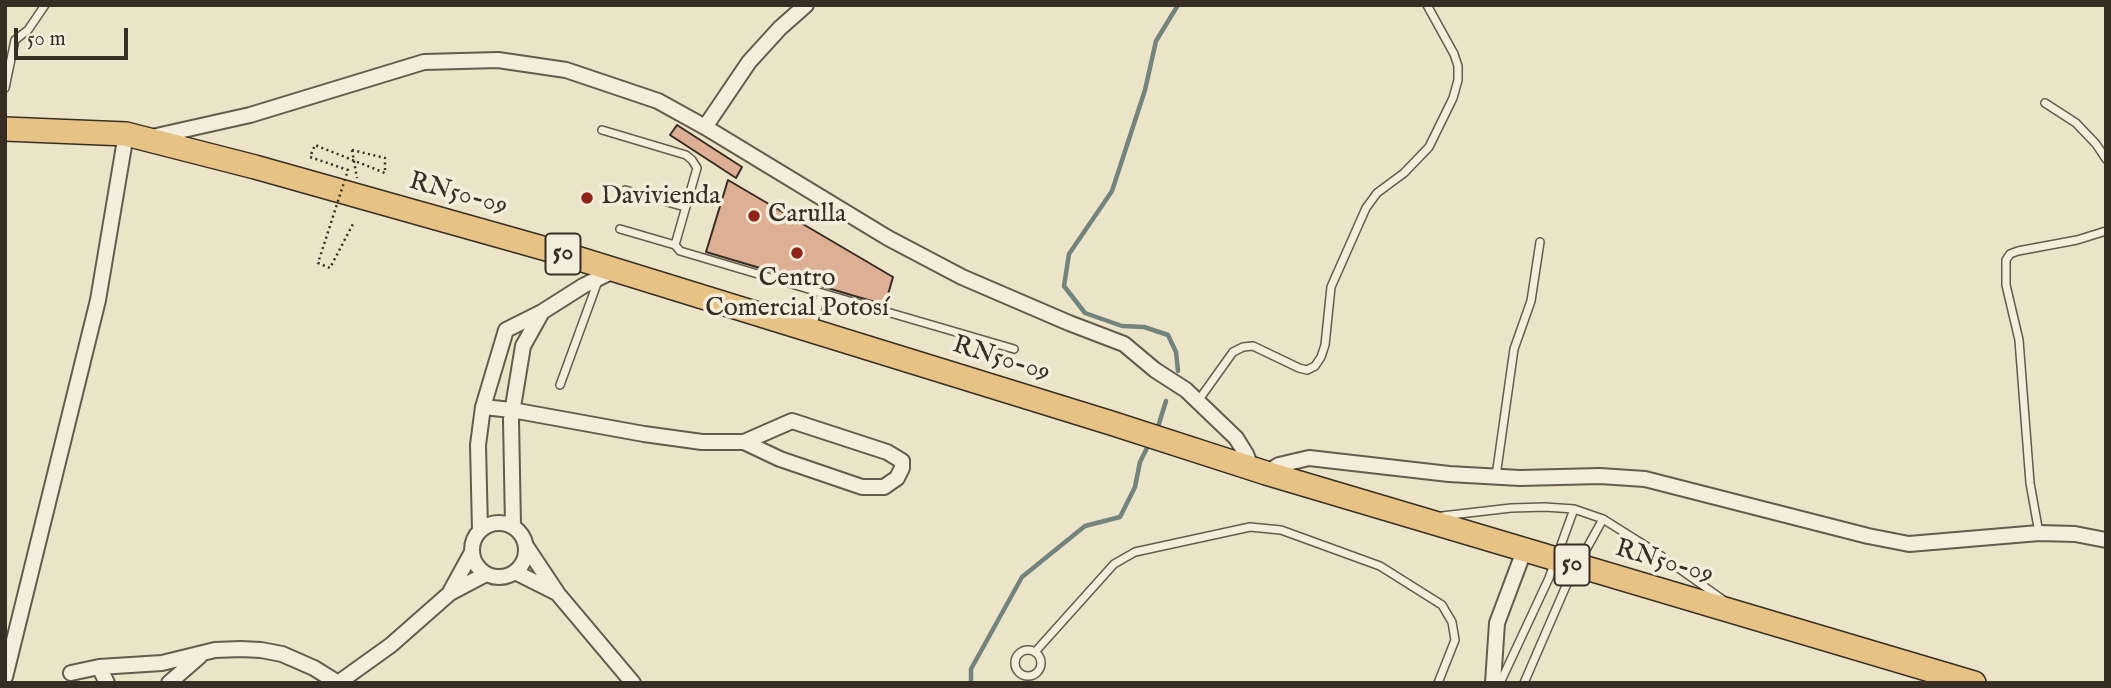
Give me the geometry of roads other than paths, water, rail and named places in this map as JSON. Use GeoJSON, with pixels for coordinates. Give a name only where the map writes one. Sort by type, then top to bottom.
{"type":"FeatureCollection","features":[{"type":"Feature","properties":{"kind":"main road","name":"RN50-09"},"geometry":{"type":"LineString","coordinates":[[5,129],[135,136],[255,167],[607,274],[811,331],[1566,564],[1974,683]]}},
{"type":"Feature","properties":{"kind":"street"},"geometry":{"type":"LineString","coordinates":[[705,127],[749,62],[780,28],[806,5]]}},
{"type":"Feature","properties":{"kind":"street"},"geometry":{"type":"LineString","coordinates":[[5,677],[98,300],[135,136],[250,115],[424,62],[498,60],[566,70],[658,101],[888,238],[962,277],[1124,344],[1155,370],[1186,390],[1236,438],[1259,471],[1309,458],[1496,477],[1600,476],[1644,479],[1909,544],[2039,533],[2076,534],[2106,540]]}},
{"type":"Feature","properties":{"kind":"street"},"geometry":{"type":"LineString","coordinates":[[480,530],[478,445],[483,407],[506,330],[607,274]]}},
{"type":"Feature","properties":{"kind":"street"},"geometry":{"type":"LineString","coordinates":[[513,526],[510,441],[512,410],[523,346],[542,312]]}},
{"type":"Feature","properties":{"kind":"street"},"geometry":{"type":"LineString","coordinates":[[483,407],[702,442],[744,442],[792,421],[887,452],[902,461],[902,468],[897,478],[884,487],[862,487],[780,459],[744,442]]}},
{"type":"Feature","properties":{"kind":"street"},"geometry":{"type":"LineString","coordinates":[[450,593],[472,552],[474,539],[480,530],[496,522],[513,526],[522,534],[526,546],[558,594],[634,683]]}},
{"type":"Feature","properties":{"kind":"street"},"geometry":{"type":"LineString","coordinates":[[472,552],[477,566],[498,577],[515,572],[523,563],[526,546]]}},
{"type":"Feature","properties":{"kind":"street"},"geometry":{"type":"LineString","coordinates":[[1493,683],[1497,623],[1524,551]]}},
{"type":"Feature","properties":{"kind":"street"},"geometry":{"type":"LineString","coordinates":[[515,572],[558,594]]}},
{"type":"Feature","properties":{"kind":"street"},"geometry":{"type":"LineString","coordinates":[[71,673],[99,667],[162,663],[215,650],[261,650],[282,654],[314,668],[338,683],[391,645],[450,593],[486,573]]}},
{"type":"Feature","properties":{"kind":"street"},"geometry":{"type":"LineString","coordinates":[[169,683],[203,654]]}},
{"type":"Feature","properties":{"kind":"street"},"geometry":{"type":"LineString","coordinates":[[99,667],[107,683]]}},
{"type":"Feature","properties":{"kind":"lane"},"geometry":{"type":"LineString","coordinates":[[5,88],[15,40],[28,30],[45,5]]}},
{"type":"Feature","properties":{"kind":"lane"},"geometry":{"type":"LineString","coordinates":[[1197,401],[1233,352],[1243,346],[1253,346],[1307,370],[1315,366],[1321,358],[1325,345],[1331,287],[1366,208],[1377,193],[1404,173],[1429,146],[1456,89],[1458,73],[1454,54],[1427,5]]}},
{"type":"Feature","properties":{"kind":"lane"},"geometry":{"type":"LineString","coordinates":[[2045,103],[2076,122],[2106,159]]}},
{"type":"Feature","properties":{"kind":"lane"},"geometry":{"type":"LineString","coordinates":[[603,130],[686,155],[692,160],[697,168],[675,245]]}},
{"type":"Feature","properties":{"kind":"lane"},"geometry":{"type":"LineString","coordinates":[[625,190],[685,206]]}},
{"type":"Feature","properties":{"kind":"lane"},"geometry":{"type":"LineString","coordinates":[[620,229],[675,245],[680,251],[1014,349]]}},
{"type":"Feature","properties":{"kind":"lane"},"geometry":{"type":"LineString","coordinates":[[2039,533],[2030,483],[2019,340],[2006,285],[2006,260],[2010,254],[2018,251],[2077,240],[2106,231]]}},
{"type":"Feature","properties":{"kind":"lane"},"geometry":{"type":"LineString","coordinates":[[1496,477],[1514,349],[1531,301],[1540,242]]}},
{"type":"Feature","properties":{"kind":"lane"},"geometry":{"type":"LineString","coordinates":[[560,385],[607,274]]}},
{"type":"Feature","properties":{"kind":"lane"},"geometry":{"type":"LineString","coordinates":[[811,331],[822,293]]}},
{"type":"Feature","properties":{"kind":"lane"},"geometry":{"type":"LineString","coordinates":[[1421,519],[1511,508],[1574,509],[1603,519],[1657,553],[1745,616]]}},
{"type":"Feature","properties":{"kind":"lane"},"geometry":{"type":"LineString","coordinates":[[1524,683],[1566,564],[1574,509]]}},
{"type":"Feature","properties":{"kind":"lane"},"geometry":{"type":"LineString","coordinates":[[1500,683],[1566,564],[1603,519]]}},
{"type":"Feature","properties":{"kind":"lane"},"geometry":{"type":"LineString","coordinates":[[1035,652],[1114,564],[1135,552],[1250,527],[1281,530],[1380,566],[1442,605],[1452,622],[1455,640],[1438,683]]}},
{"type":"Feature","properties":{"kind":"lane"},"geometry":{"type":"LineString","coordinates":[[1025,650],[1035,652],[1041,665],[1029,679],[1016,668],[1015,661],[1025,650]]}},
{"type":"Feature","properties":{"kind":"waterway"},"geometry":{"type":"LineString","coordinates":[[1178,5],[1156,41],[1145,90],[1112,191],[1069,254],[1064,286],[1085,313],[1122,326],[1144,327],[1168,335],[1176,352],[1178,371]]}},
{"type":"Feature","properties":{"kind":"waterway"},"geometry":{"type":"LineString","coordinates":[[1157,430],[1166,401]]}},
{"type":"Feature","properties":{"kind":"waterway"},"geometry":{"type":"LineString","coordinates":[[971,683],[971,669],[1022,577],[1085,526],[1120,517],[1135,487],[1140,462],[1149,444]]}},
{"type":"Feature","properties":{"kind":"place","name":"Davivienda"},"geometry":{"type":"Point","coordinates":[587,198]}},
{"type":"Feature","properties":{"kind":"place","name":"Carulla"},"geometry":{"type":"Point","coordinates":[754,216]}},
{"type":"Feature","properties":{"kind":"place","name":"Centro Comercial Potosí"},"geometry":{"type":"Point","coordinates":[797,253]}}]}
